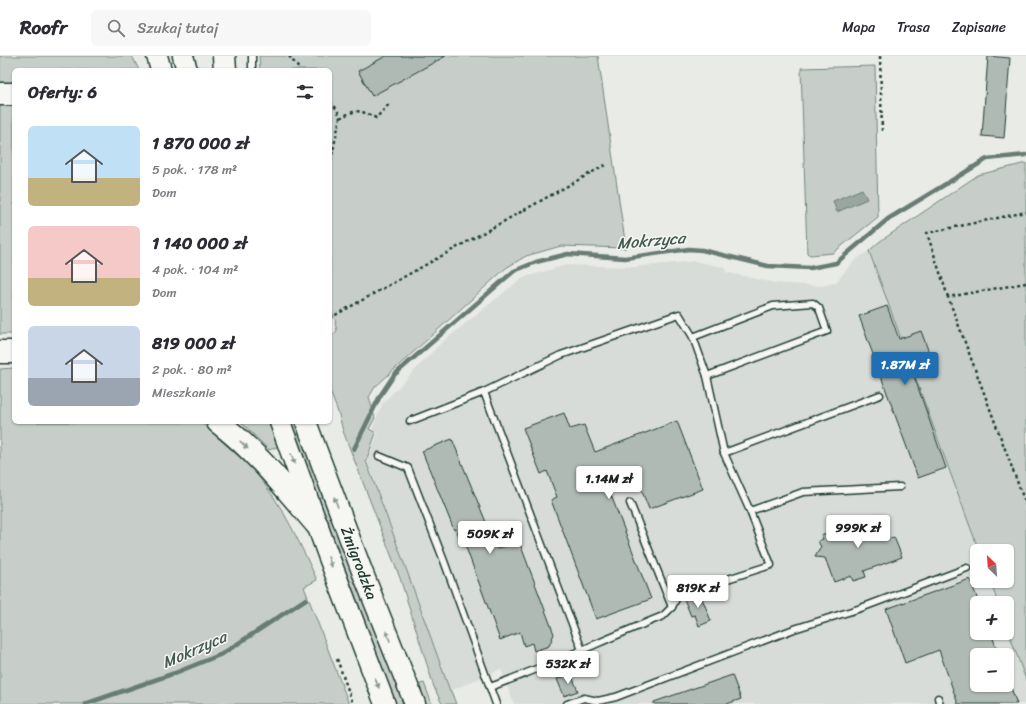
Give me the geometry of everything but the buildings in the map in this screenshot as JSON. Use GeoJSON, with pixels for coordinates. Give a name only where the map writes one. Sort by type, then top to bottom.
{"type":"FeatureCollection","features":[{"type":"Feature","properties":{"kind":"highway"},"geometry":{"type":"LineString","coordinates":[[224,56],[224,68]]}},
{"type":"Feature","properties":{"kind":"highway"},"geometry":{"type":"LineString","coordinates":[[0,94],[12,94]]}},
{"type":"Feature","properties":{"kind":"highway"},"geometry":{"type":"LineString","coordinates":[[0,352],[12,352]]}},
{"type":"Feature","properties":{"kind":"highway"},"geometry":{"type":"LineString","coordinates":[[221,424],[227,428],[269,470],[317,525]]}},
{"type":"Feature","properties":{"kind":"main road"},"geometry":{"type":"LineString","coordinates":[[157,56],[160,68]]}},
{"type":"Feature","properties":{"kind":"main road"},"geometry":{"type":"LineString","coordinates":[[183,56],[186,68]]}},
{"type":"Feature","properties":{"kind":"main road","name":"Żmigrodzka"},"geometry":{"type":"LineString","coordinates":[[281,424],[317,525],[385,704]]}},
{"type":"Feature","properties":{"kind":"main road","name":"Żmigrodzka"},"geometry":{"type":"LineString","coordinates":[[307,424],[362,571],[415,704]]}},
{"type":"Feature","properties":{"kind":"lane"},"geometry":{"type":"LineString","coordinates":[[252,56],[252,68]]}},
{"type":"Feature","properties":{"kind":"lane"},"geometry":{"type":"LineString","coordinates":[[693,338],[773,306],[813,303],[819,308],[826,331],[707,376]]}},
{"type":"Feature","properties":{"kind":"lane"},"geometry":{"type":"LineString","coordinates":[[410,421],[484,392],[561,355],[679,314],[693,338],[707,376],[724,453],[750,511],[771,565],[678,595],[672,607],[663,616],[558,661],[490,687]]}},
{"type":"Feature","properties":{"kind":"lane"},"geometry":{"type":"LineString","coordinates":[[484,392],[582,650]]}},
{"type":"Feature","properties":{"kind":"lane"},"geometry":{"type":"LineString","coordinates":[[724,453],[880,395]]}},
{"type":"Feature","properties":{"kind":"lane"},"geometry":{"type":"LineString","coordinates":[[379,456],[408,468],[496,704]]}},
{"type":"Feature","properties":{"kind":"lane"},"geometry":{"type":"LineString","coordinates":[[750,511],[803,492],[900,487]]}},
{"type":"Feature","properties":{"kind":"lane"},"geometry":{"type":"LineString","coordinates":[[630,503],[672,607]]}},
{"type":"Feature","properties":{"kind":"lane"},"geometry":{"type":"LineString","coordinates":[[567,704],[584,698],[598,701],[616,697],[794,629],[861,608],[967,568]]}},
{"type":"Feature","properties":{"kind":"path"},"geometry":{"type":"LineString","coordinates":[[289,56],[298,68]]}},
{"type":"Feature","properties":{"kind":"path"},"geometry":{"type":"LineString","coordinates":[[880,56],[882,132]]}},
{"type":"Feature","properties":{"kind":"path"},"geometry":{"type":"LineString","coordinates":[[876,94],[881,94]]}},
{"type":"Feature","properties":{"kind":"path"},"geometry":{"type":"LineString","coordinates":[[340,118],[355,110],[362,111],[376,118],[390,103]]}},
{"type":"Feature","properties":{"kind":"path"},"geometry":{"type":"LineString","coordinates":[[332,104],[337,109],[340,118],[332,155]]}},
{"type":"Feature","properties":{"kind":"path"},"geometry":{"type":"LineString","coordinates":[[332,317],[607,164]]}},
{"type":"Feature","properties":{"kind":"path"},"geometry":{"type":"LineString","coordinates":[[1026,212],[927,234],[948,297],[1026,505]]}},
{"type":"Feature","properties":{"kind":"path"},"geometry":{"type":"LineString","coordinates":[[948,297],[1026,283]]}},
{"type":"Feature","properties":{"kind":"path"},"geometry":{"type":"LineString","coordinates":[[337,659],[353,704]]}},
{"type":"Feature","properties":{"kind":"shaded area"},"geometry":{"type":"Polygon","coordinates":[[[0,56],[132,56],[138,68],[12,68],[12,85],[0,85],[0,56]]]}},
{"type":"Feature","properties":{"kind":"shaded area"},"geometry":{"type":"Polygon","coordinates":[[[259,56],[598,56],[626,248],[561,246],[526,256],[506,268],[375,387],[369,397],[375,418],[369,429],[376,433],[366,461],[456,704],[442,704],[434,687],[400,578],[343,431],[332,396],[332,335],[337,331],[336,322],[332,313],[332,68],[260,68],[259,56]]]}},
{"type":"Feature","properties":{"kind":"shaded area"},"geometry":{"type":"Polygon","coordinates":[[[875,66],[878,217],[833,253],[810,255],[807,253],[801,68],[875,66]]]}},
{"type":"Feature","properties":{"kind":"shaded area"},"geometry":{"type":"Polygon","coordinates":[[[0,101],[12,101],[12,334],[0,334],[0,101]]]}},
{"type":"Feature","properties":{"kind":"shaded area"},"geometry":{"type":"Polygon","coordinates":[[[1026,163],[1026,680],[1011,640],[1014,640],[1014,596],[995,596],[993,588],[1014,588],[1014,544],[976,544],[869,251],[879,242],[978,175],[1026,163]]]}},
{"type":"Feature","properties":{"kind":"shaded area"},"geometry":{"type":"Polygon","coordinates":[[[862,189],[867,199],[837,212],[833,201],[862,189]]]}},
{"type":"Feature","properties":{"kind":"shaded area"},"geometry":{"type":"Polygon","coordinates":[[[869,251],[976,544],[970,544],[970,588],[993,588],[995,596],[970,596],[970,640],[1011,640],[1026,680],[1026,704],[514,704],[501,669],[450,691],[367,461],[378,433],[372,430],[382,404],[441,343],[522,278],[566,265],[634,267],[695,261],[724,267],[726,272],[775,283],[821,286],[835,283],[855,260],[869,251]]]}},
{"type":"Feature","properties":{"kind":"shaded area"},"geometry":{"type":"Polygon","coordinates":[[[12,368],[12,424],[202,424],[246,463],[258,476],[284,513],[317,580],[304,587],[349,704],[0,704],[0,369],[12,368]]]}},
{"type":"Feature","properties":{"kind":"shaded area"},"geometry":{"type":"Polygon","coordinates":[[[243,424],[271,424],[279,446],[269,450],[243,424]]]}},
{"type":"Feature","properties":{"kind":"shaded area"},"geometry":{"type":"Polygon","coordinates":[[[291,424],[297,424],[404,704],[396,704],[291,424]]]}},
{"type":"Feature","properties":{"kind":"shaded area"},"geometry":{"type":"Polygon","coordinates":[[[424,683],[432,704],[425,704],[417,685],[424,683]]]}},
{"type":"Feature","properties":{"kind":"waterway","name":"Mokrzyca"},"geometry":{"type":"LineString","coordinates":[[354,449],[380,396],[394,375],[514,271],[536,262],[568,254],[625,258],[689,249],[702,250],[768,266],[810,268],[836,263],[888,219],[987,159],[1026,155]]}},
{"type":"Feature","properties":{"kind":"waterway","name":"Mokrzyca"},"geometry":{"type":"LineString","coordinates":[[85,704],[175,673],[222,654],[306,599]]}}]}
